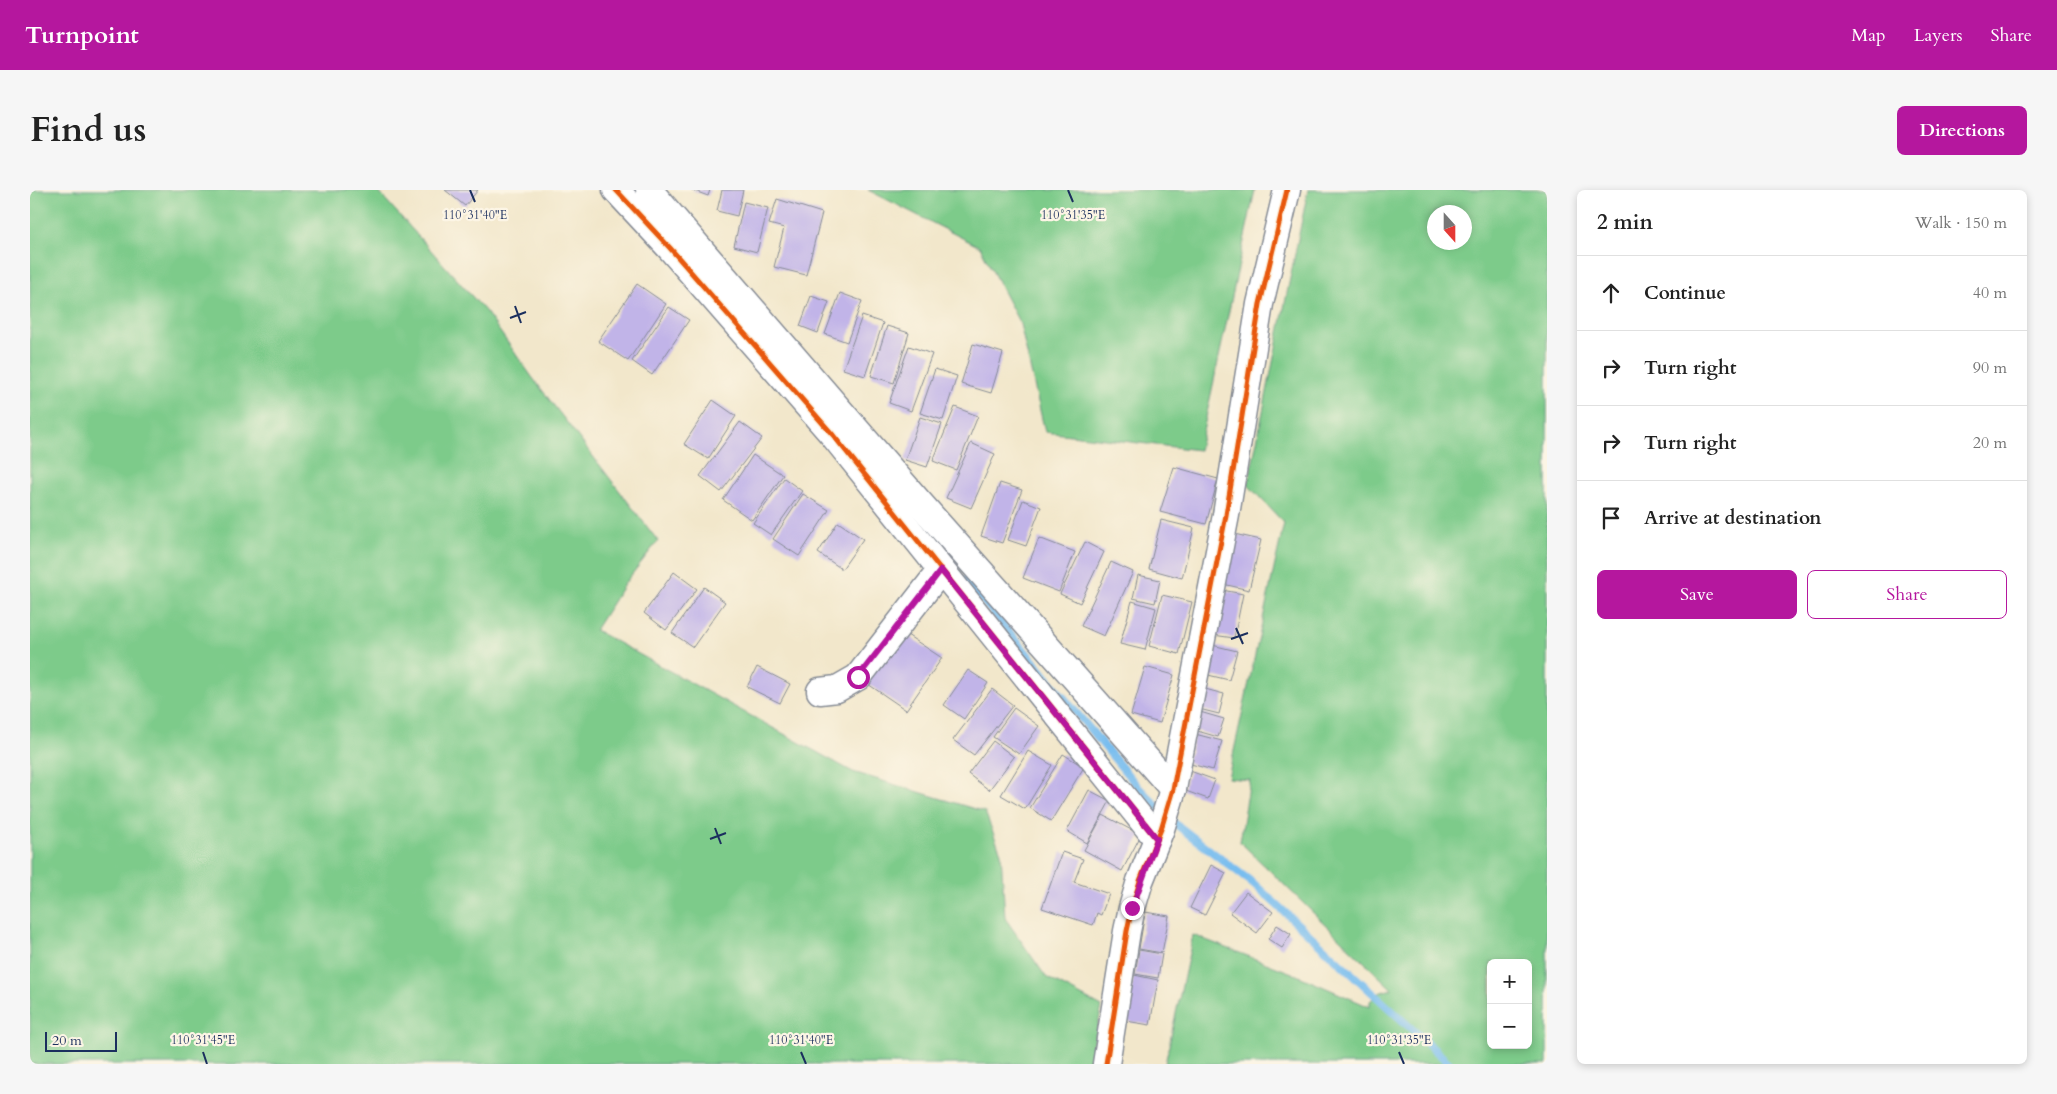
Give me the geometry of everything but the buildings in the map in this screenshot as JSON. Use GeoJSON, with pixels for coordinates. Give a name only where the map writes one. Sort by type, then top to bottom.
{"type":"FeatureCollection","features":[{"type":"Feature","properties":{"kind":"street"},"geometry":{"type":"LineString","coordinates":[[616,190],[670,248],[833,435],[941,570],[1164,816]]}},
{"type":"Feature","properties":{"kind":"street"},"geometry":{"type":"LineString","coordinates":[[649,190],[918,501],[1164,816]]}},
{"type":"Feature","properties":{"kind":"street"},"geometry":{"type":"LineString","coordinates":[[1106,1064],[1127,931],[1140,881],[1164,816],[1226,515],[1260,304],[1287,190]]}},
{"type":"Feature","properties":{"kind":"street"},"geometry":{"type":"LineString","coordinates":[[820,691],[837,689],[858,677],[941,570]]}},
{"type":"Feature","properties":{"kind":"green space"},"geometry":{"type":"Polygon","coordinates":[[[30,190],[377,190],[486,312],[532,377],[658,541],[625,583],[595,630],[853,772],[985,812],[1001,853],[1005,918],[1046,977],[1102,1007],[1089,1064],[30,1064],[30,190]]]}},
{"type":"Feature","properties":{"kind":"green space"},"geometry":{"type":"Polygon","coordinates":[[[868,190],[1255,190],[1199,450],[1045,432],[1020,324],[980,247],[868,190]]]}},
{"type":"Feature","properties":{"kind":"green space"},"geometry":{"type":"Polygon","coordinates":[[[1308,190],[1547,190],[1547,1064],[1165,1064],[1193,935],[1292,973],[1370,1007],[1370,1001],[1381,992],[1392,989],[1240,842],[1250,780],[1228,778],[1284,523],[1248,485],[1308,190]]]}},
{"type":"Feature","properties":{"kind":"waterway"},"geometry":{"type":"LineString","coordinates":[[966,580],[1138,787],[1161,810]]}},
{"type":"Feature","properties":{"kind":"waterway"},"geometry":{"type":"LineString","coordinates":[[1169,819],[1254,884],[1450,1064]]}},
{"type":"Feature","properties":{"kind":"cycle path"},"geometry":{"type":"LineString","coordinates":[[616,190],[670,248],[833,435],[1157,839]]}},
{"type":"Feature","properties":{"kind":"cycle path"},"geometry":{"type":"LineString","coordinates":[[1106,1064],[1132,908],[1140,881],[1161,829],[1173,789],[1226,515],[1260,304],[1287,190]]}},
{"type":"Feature","properties":{"kind":"route"},"geometry":{"type":"LineString","coordinates":[[858,677],[941,570],[1157,839],[1140,881],[1132,908]]}}]}
